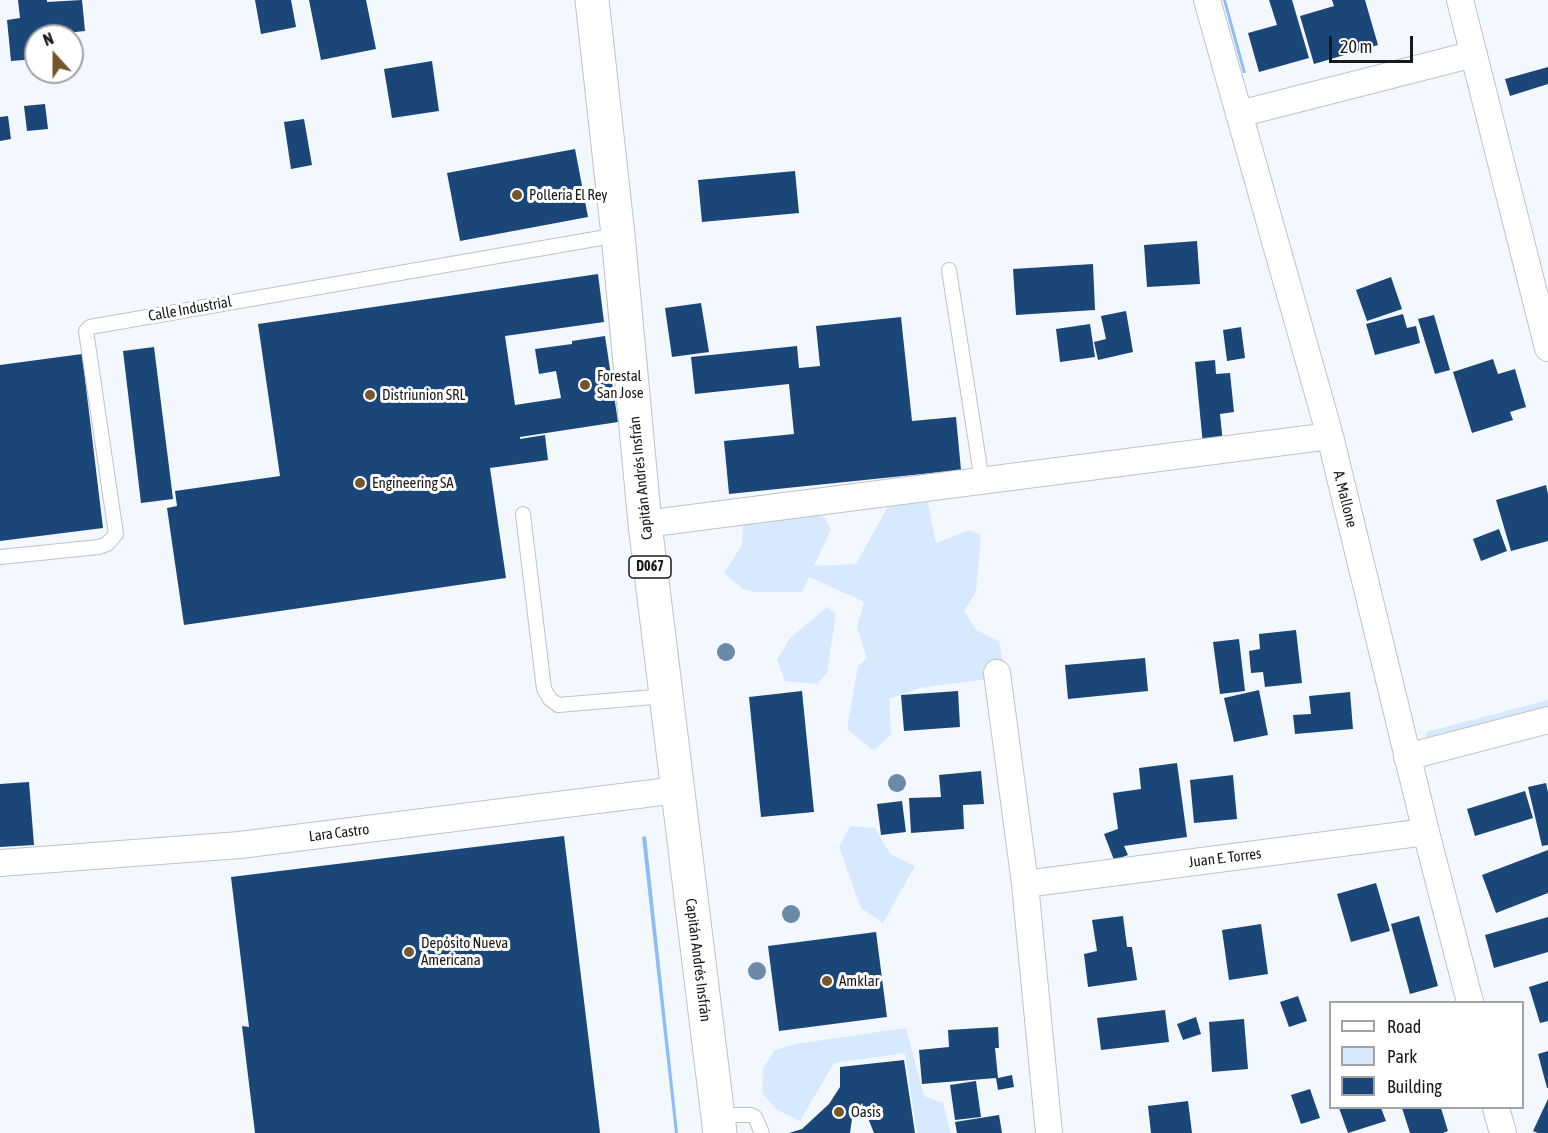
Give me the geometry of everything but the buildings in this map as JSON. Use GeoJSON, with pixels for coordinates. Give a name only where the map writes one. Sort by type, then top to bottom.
{"type":"FeatureCollection","features":[{"type":"Feature","properties":{"kind":"main road","name":"Capitán Andrés Insfrán"},"geometry":{"type":"LineString","coordinates":[[592,0],[618,235],[645,524],[719,1124]]}},
{"type":"Feature","properties":{"kind":"street","name":"A. Mallone"},"geometry":{"type":"LineString","coordinates":[[1207,0],[1330,436],[1407,757],[1470,1001]]}},
{"type":"Feature","properties":{"kind":"street"},"geometry":{"type":"LineString","coordinates":[[1460,0],[1548,348]]}},
{"type":"Feature","properties":{"kind":"street"},"geometry":{"type":"LineString","coordinates":[[1239,114],[1473,54]]}},
{"type":"Feature","properties":{"kind":"street"},"geometry":{"type":"LineString","coordinates":[[645,524],[1330,436]]}},
{"type":"Feature","properties":{"kind":"street"},"geometry":{"type":"LineString","coordinates":[[997,673],[1025,884],[1049,1133]]}},
{"type":"Feature","properties":{"kind":"street"},"geometry":{"type":"LineString","coordinates":[[1407,757],[1548,720]]}},
{"type":"Feature","properties":{"kind":"street","name":"Lara Castro"},"geometry":{"type":"LineString","coordinates":[[0,864],[240,845],[677,790]]}},
{"type":"Feature","properties":{"kind":"street","name":"Juan E. Torres"},"geometry":{"type":"LineString","coordinates":[[1025,884],[1426,832]]}},
{"type":"Feature","properties":{"kind":"street"},"geometry":{"type":"LineString","coordinates":[[1497,1109],[1503,1133]]}},
{"type":"Feature","properties":{"kind":"lane","name":"Calle Industrial"},"geometry":{"type":"LineString","coordinates":[[0,557],[99,547],[107,544],[116,534],[86,331],[90,327],[618,235]]}},
{"type":"Feature","properties":{"kind":"lane"},"geometry":{"type":"LineString","coordinates":[[950,270],[982,481]]}},
{"type":"Feature","properties":{"kind":"lane"},"geometry":{"type":"LineString","coordinates":[[523,514],[544,689],[550,699],[558,705],[666,696]]}},
{"type":"Feature","properties":{"kind":"lane"},"geometry":{"type":"LineString","coordinates":[[719,1124],[751,1115],[755,1117],[762,1133]]}},
{"type":"Feature","properties":{"kind":"green space"},"geometry":{"type":"Polygon","coordinates":[[[927,498],[936,543],[970,530],[981,535],[976,592],[964,611],[976,630],[999,641],[1003,663],[988,679],[920,688],[889,699],[891,734],[874,751],[847,729],[858,666],[867,658],[857,627],[864,602],[809,577],[802,592],[755,592],[743,589],[724,573],[742,545],[744,511],[754,506],[786,520],[820,510],[831,529],[814,566],[856,564],[891,501],[927,498]]]}},
{"type":"Feature","properties":{"kind":"green space"},"geometry":{"type":"Polygon","coordinates":[[[827,607],[836,614],[827,673],[817,684],[785,681],[777,660],[790,638],[827,607]]]}},
{"type":"Feature","properties":{"kind":"green space"},"geometry":{"type":"Polygon","coordinates":[[[1548,700],[1548,706],[1425,737],[1426,732],[1548,700]]]}},
{"type":"Feature","properties":{"kind":"green space"},"geometry":{"type":"Polygon","coordinates":[[[850,826],[875,828],[890,854],[915,866],[883,923],[861,908],[839,847],[850,826]]]}},
{"type":"Feature","properties":{"kind":"green space"},"geometry":{"type":"Polygon","coordinates":[[[906,1028],[924,1096],[943,1103],[951,1133],[917,1133],[905,1053],[834,1063],[800,1121],[777,1110],[762,1093],[763,1068],[775,1050],[795,1044],[906,1028]]]}},
{"type":"Feature","properties":{"kind":"water"},"geometry":{"type":"Polygon","coordinates":[[[1223,0],[1226,0],[1246,73],[1243,73],[1223,0]]]}},
{"type":"Feature","properties":{"kind":"water"},"geometry":{"type":"Polygon","coordinates":[[[646,836],[678,1133],[675,1133],[642,837],[646,836]]]}},
{"type":"Feature","properties":{"kind":"place","name":"Polleria El Rey"},"geometry":{"type":"Point","coordinates":[517,195]}},
{"type":"Feature","properties":{"kind":"place","name":"Forestal San Jose"},"geometry":{"type":"Point","coordinates":[585,385]}},
{"type":"Feature","properties":{"kind":"place","name":"Distriunion SRL"},"geometry":{"type":"Point","coordinates":[370,395]}},
{"type":"Feature","properties":{"kind":"place","name":"Engineering SA"},"geometry":{"type":"Point","coordinates":[360,483]}},
{"type":"Feature","properties":{"kind":"place","name":"Depósito Nueva Americana"},"geometry":{"type":"Point","coordinates":[409,952]}},
{"type":"Feature","properties":{"kind":"place","name":"Amklar"},"geometry":{"type":"Point","coordinates":[827,981]}},
{"type":"Feature","properties":{"kind":"place","name":"Oasis"},"geometry":{"type":"Point","coordinates":[839,1112]}}]}
